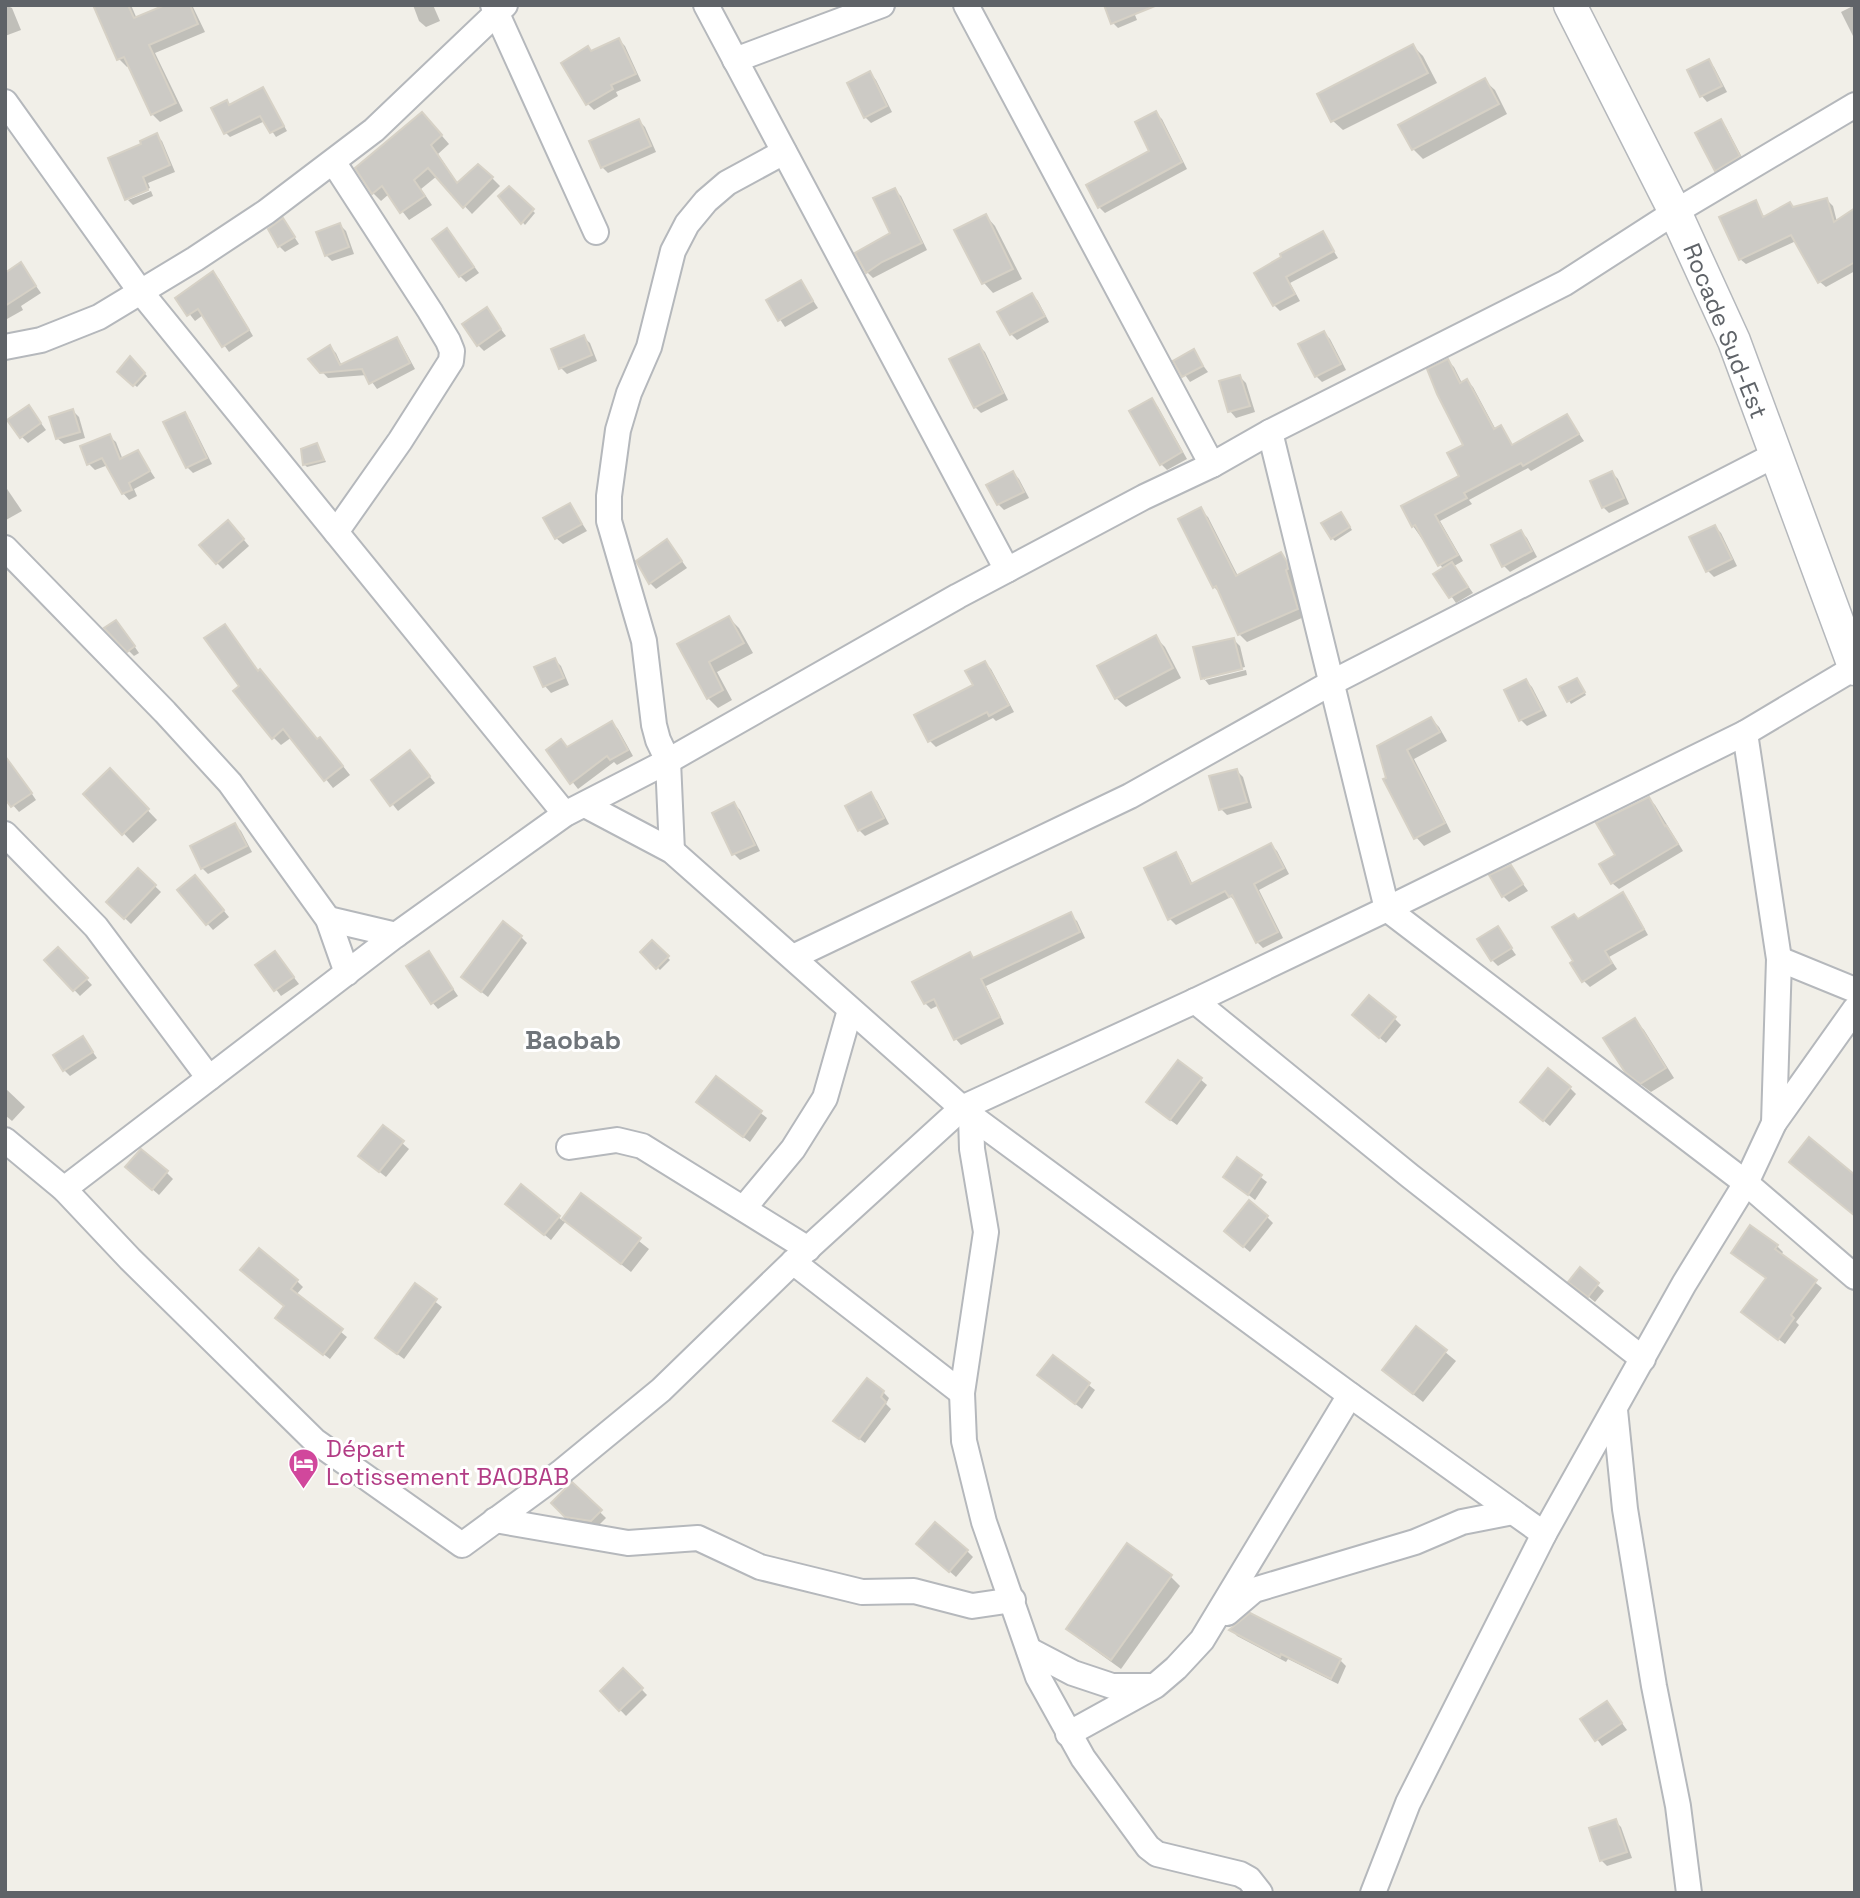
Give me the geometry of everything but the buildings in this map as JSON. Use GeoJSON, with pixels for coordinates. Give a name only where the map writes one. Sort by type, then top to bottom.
{"type":"FeatureCollection","features":[{"type":"Feature","properties":{"kind":"street"},"geometry":{"type":"LineString","coordinates":[[706,5],[1007,570]]}},
{"type":"Feature","properties":{"kind":"street"},"geometry":{"type":"LineString","coordinates":[[735,60],[881,5]]}},
{"type":"Feature","properties":{"kind":"street"},"geometry":{"type":"LineString","coordinates":[[966,5],[1212,465]]}},
{"type":"Feature","properties":{"kind":"street","name":"Rocade Sud-Est"},"geometry":{"type":"LineString","coordinates":[[1574,6],[1675,212],[1734,341],[1854,668]]}},
{"type":"Feature","properties":{"kind":"street"},"geometry":{"type":"LineString","coordinates":[[5,347],[41,340],[99,317],[266,212],[374,130],[498,8],[596,232]]}},
{"type":"Feature","properties":{"kind":"street"},"geometry":{"type":"LineString","coordinates":[[5,102],[140,291],[336,532],[575,810],[672,851],[966,1112],[1350,1395],[1544,1534]]}},
{"type":"Feature","properties":{"kind":"street"},"geometry":{"type":"LineString","coordinates":[[64,1189],[396,935],[575,810],[668,761],[1007,570],[1144,497],[1212,465],[1270,432],[1564,283],[1675,212],[1855,105]]}},
{"type":"Feature","properties":{"kind":"street"},"geometry":{"type":"LineString","coordinates":[[672,851],[668,761],[654,724],[644,640],[608,521],[618,430],[629,393],[649,347],[673,251],[687,224],[706,201],[727,183],[784,152]]}},
{"type":"Feature","properties":{"kind":"street"},"geometry":{"type":"LineString","coordinates":[[334,163],[430,311],[452,351],[451,361],[400,441],[336,532]]}},
{"type":"Feature","properties":{"kind":"street"},"geometry":{"type":"LineString","coordinates":[[1270,432],[1387,909],[1746,1183],[1855,1277]]}},
{"type":"Feature","properties":{"kind":"street"},"geometry":{"type":"LineString","coordinates":[[793,957],[1129,796],[1331,684],[1774,455]]}},
{"type":"Feature","properties":{"kind":"street"},"geometry":{"type":"LineString","coordinates":[[5,548],[165,712],[230,783],[328,919],[347,973]]}},
{"type":"Feature","properties":{"kind":"street"},"geometry":{"type":"LineString","coordinates":[[5,1140],[64,1189],[130,1259],[315,1441],[462,1545],[560,1473],[661,1390],[801,1255],[966,1112],[1745,733],[1854,668]]}},
{"type":"Feature","properties":{"kind":"street"},"geometry":{"type":"LineString","coordinates":[[1745,733],[1779,959],[1774,1123]]}},
{"type":"Feature","properties":{"kind":"street"},"geometry":{"type":"LineString","coordinates":[[5,834],[96,927],[209,1078]]}},
{"type":"Feature","properties":{"kind":"street"},"geometry":{"type":"LineString","coordinates":[[328,919],[396,935]]}},
{"type":"Feature","properties":{"kind":"street"},"geometry":{"type":"LineString","coordinates":[[1779,959],[1855,990]]}},
{"type":"Feature","properties":{"kind":"street"},"geometry":{"type":"LineString","coordinates":[[1195,1001],[1410,1176],[1643,1359]]}},
{"type":"Feature","properties":{"kind":"street"},"geometry":{"type":"LineString","coordinates":[[744,1208],[793,1149],[825,1098],[850,1010]]}},
{"type":"Feature","properties":{"kind":"street"},"geometry":{"type":"LineString","coordinates":[[1373,1893],[1408,1803],[1544,1534],[1684,1284],[1746,1183],[1774,1123],[1851,1022]]}},
{"type":"Feature","properties":{"kind":"street"},"geometry":{"type":"LineString","coordinates":[[966,1112],[986,1232],[962,1394],[964,1441],[984,1522],[1038,1677],[1068,1734],[1148,1847],[1157,1854],[1240,1874],[1249,1879],[1260,1893]]}},
{"type":"Feature","properties":{"kind":"street"},"geometry":{"type":"LineString","coordinates":[[569,1147],[617,1140],[642,1146],[744,1208],[962,1394]]}},
{"type":"Feature","properties":{"kind":"street"},"geometry":{"type":"LineString","coordinates":[[1068,1734],[1154,1686],[1176,1668],[1202,1640],[1350,1395]]}},
{"type":"Feature","properties":{"kind":"street"},"geometry":{"type":"LineString","coordinates":[[1615,1409],[1629,1533],[1654,1686],[1678,1806],[1689,1893]]}},
{"type":"Feature","properties":{"kind":"street"},"geometry":{"type":"LineString","coordinates":[[1210,1627],[1254,1590],[1415,1542],[1462,1522],[1513,1512]]}},
{"type":"Feature","properties":{"kind":"street"},"geometry":{"type":"LineString","coordinates":[[495,1521],[628,1543],[698,1538],[760,1567],[862,1592],[914,1591],[972,1606],[1013,1600]]}},
{"type":"Feature","properties":{"kind":"street"},"geometry":{"type":"LineString","coordinates":[[1029,1650],[1073,1673],[1112,1686],[1154,1686]]}},
{"type":"Feature","properties":{"kind":"place","name":"Départ Lotissement BAOBAB"},"geometry":{"type":"Point","coordinates":[303,1490]}},
{"type":"Feature","properties":{"kind":"district","name":"Baobab"},"geometry":{"type":"Point","coordinates":[573,1040]}}]}
